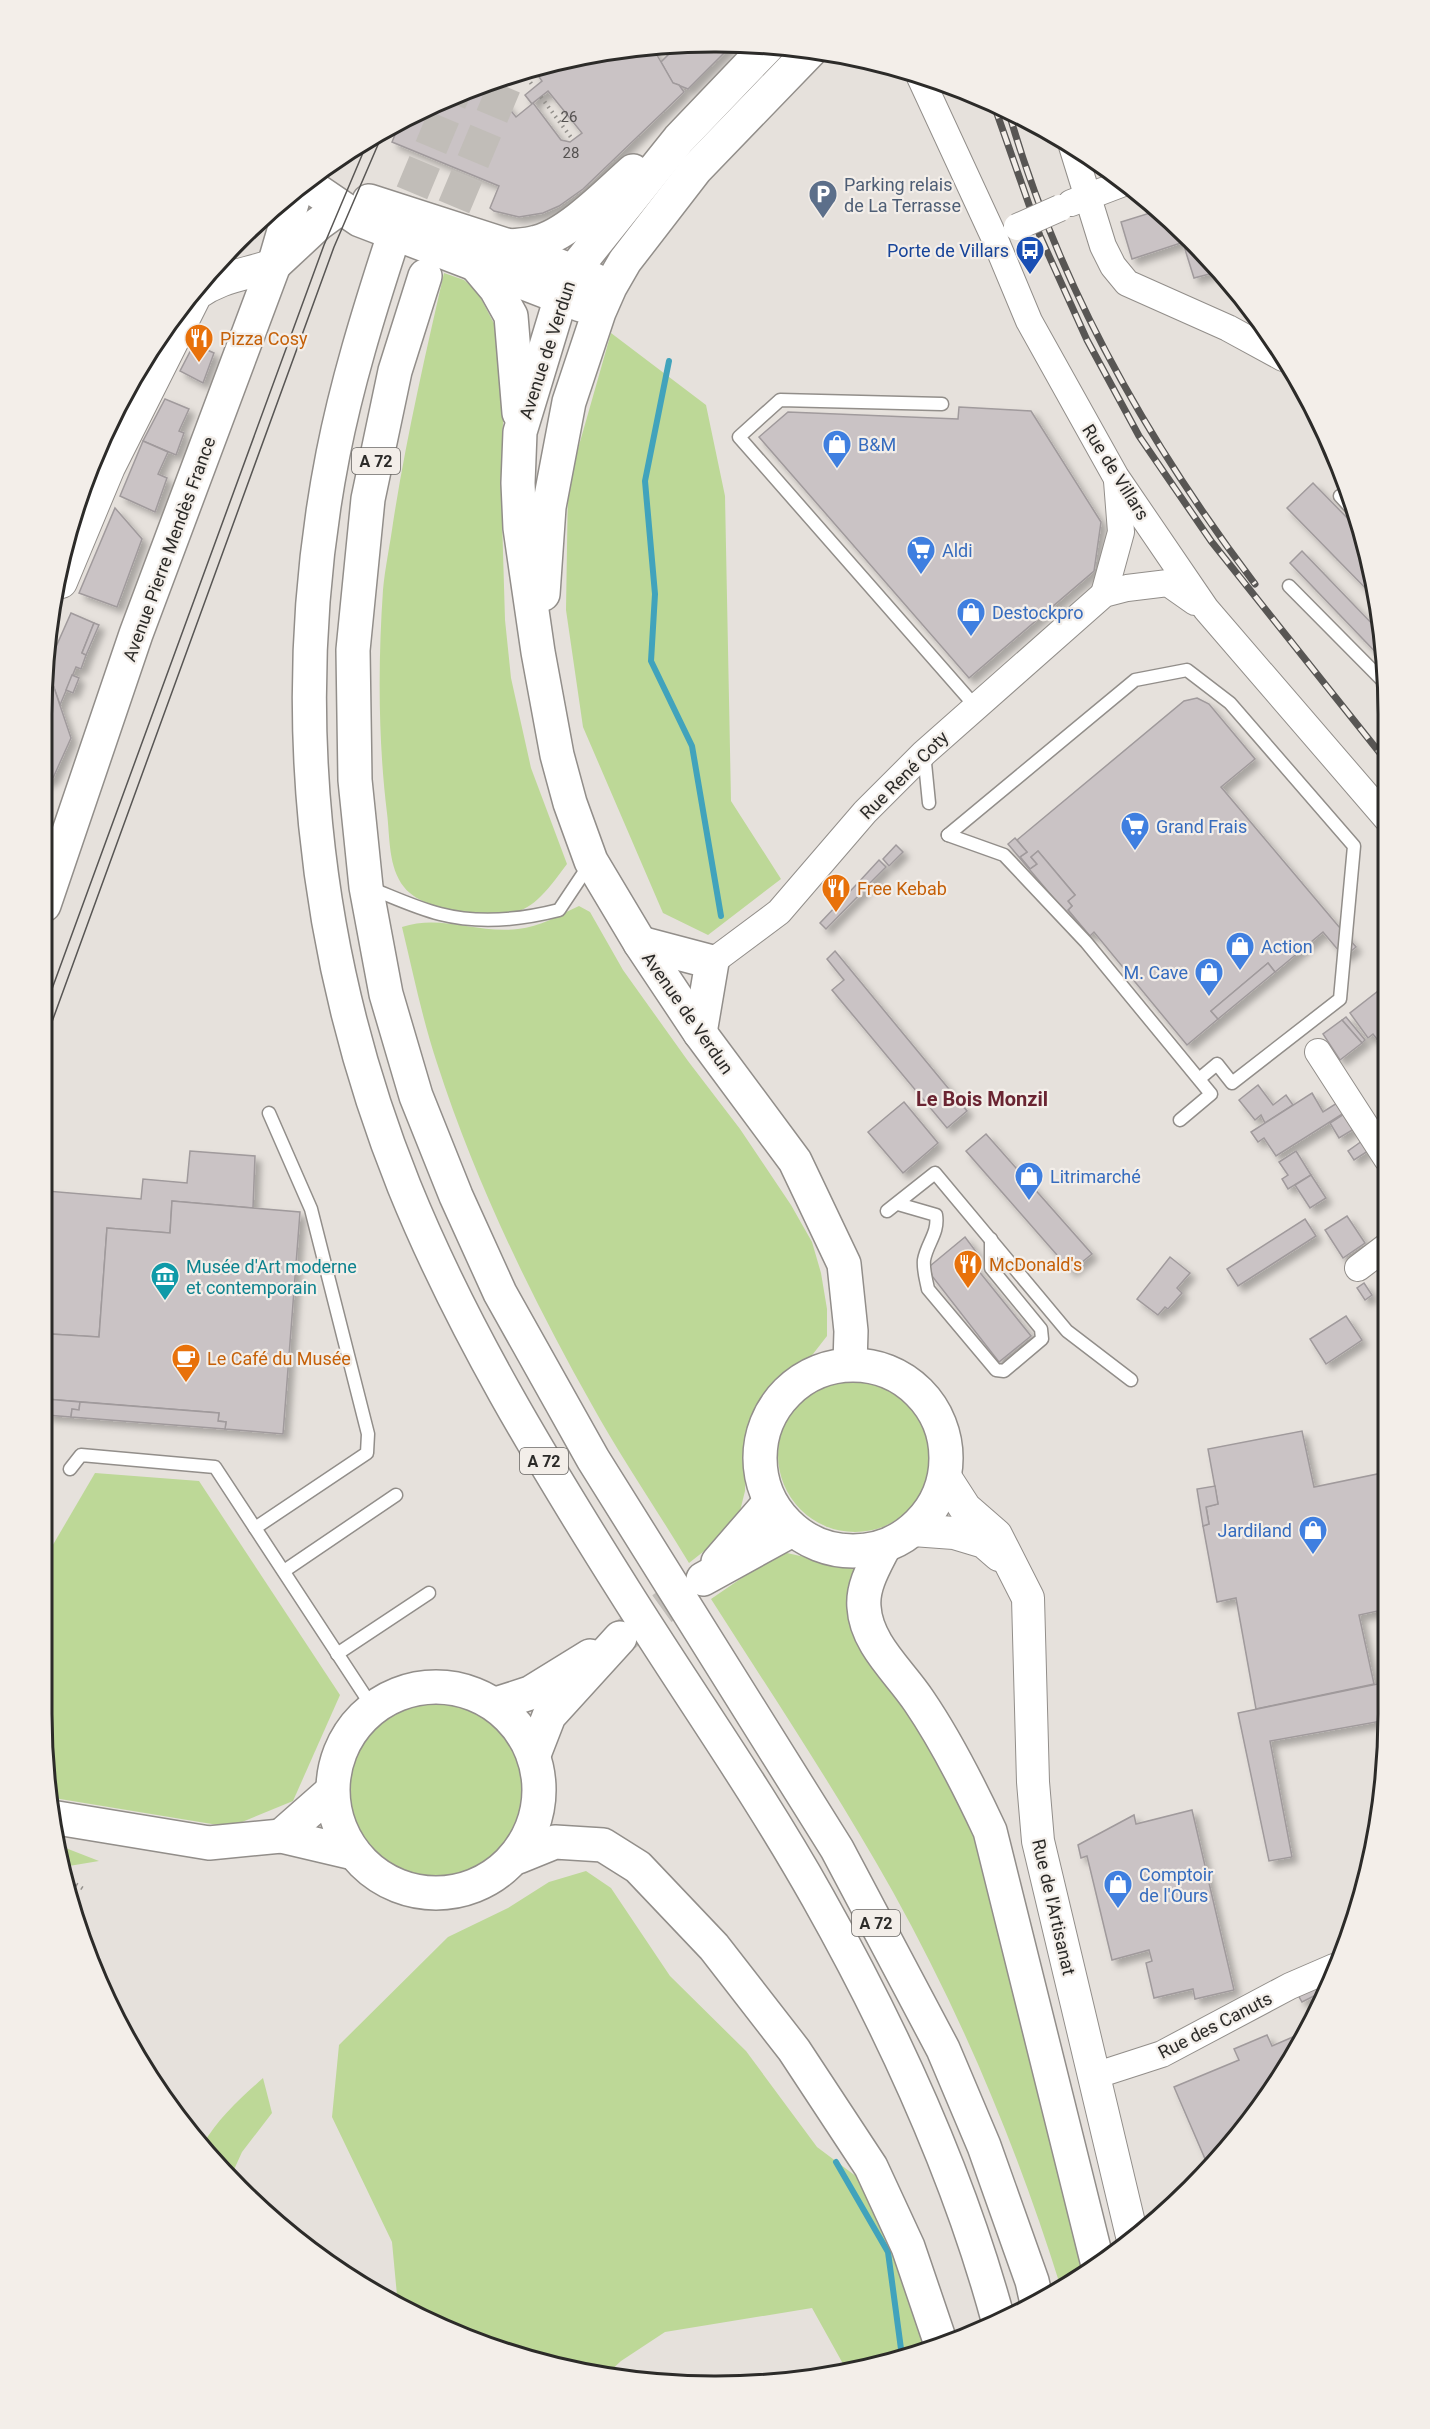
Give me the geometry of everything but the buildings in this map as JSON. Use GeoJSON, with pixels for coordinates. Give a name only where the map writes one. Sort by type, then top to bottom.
{"type":"FeatureCollection","features":[{"type":"Feature","properties":{"kind":"main road","name":"Avenue de Verdun"},"geometry":{"type":"LineString","coordinates":[[760,54],[679,139],[568,284],[520,432],[518,483],[520,528],[538,652],[557,755],[570,803],[591,861],[640,943],[700,1033],[795,1161],[844,1264],[851,1330],[850,1364]]}},
{"type":"Feature","properties":{"kind":"main road","name":"Avenue de Verdun"},"geometry":{"type":"LineString","coordinates":[[538,652],[549,507],[569,402],[604,299],[625,261],[696,169],[803,58]]}},
{"type":"Feature","properties":{"kind":"main road"},"geometry":{"type":"LineString","coordinates":[[509,246],[538,242],[555,234],[587,212],[642,164],[679,139]]}},
{"type":"Feature","properties":{"kind":"main road"},"geometry":{"type":"LineString","coordinates":[[329,177],[347,191],[368,201],[509,246],[568,284],[604,299]]}},
{"type":"Feature","properties":{"kind":"main road"},"geometry":{"type":"LineString","coordinates":[[313,188],[360,220],[476,264],[568,284]]}},
{"type":"Feature","properties":{"kind":"main road"},"geometry":{"type":"LineString","coordinates":[[274,265],[318,224],[340,208]]}},
{"type":"Feature","properties":{"kind":"main road","name":"Avenue Pierre Mendès France"},"geometry":{"type":"LineString","coordinates":[[53,878],[136,634],[274,265],[286,210]]}},
{"type":"Feature","properties":{"kind":"main road","name":"A 72"},"geometry":{"type":"LineString","coordinates":[[390,247],[364,329],[333,453],[319,539],[309,660],[309,733],[319,858],[328,924],[363,1070],[384,1132],[424,1232],[467,1323],[499,1383],[534,1446],[620,1586],[729,1754],[817,1896],[890,2034],[915,2088],[968,2222],[996,2313]]}},
{"type":"Feature","properties":{"kind":"main road"},"geometry":{"type":"LineString","coordinates":[[476,264],[496,290],[511,316],[520,432]]}},
{"type":"Feature","properties":{"kind":"main road","name":"A 72"},"geometry":{"type":"LineString","coordinates":[[425,276],[395,371],[368,499],[353,650],[355,780],[366,887],[386,994],[416,1096],[456,1196],[500,1293],[594,1459],[848,1870],[943,2049],[984,2146],[1035,2294]]}},
{"type":"Feature","properties":{"kind":"main road"},"geometry":{"type":"LineString","coordinates":[[640,943],[712,962],[700,1033]]}},
{"type":"Feature","properties":{"kind":"main road"},"geometry":{"type":"LineString","coordinates":[[850,1364],[878,1367],[903,1379],[924,1397],[939,1421],[946,1448],[945,1477],[933,1506],[913,1530],[884,1546],[852,1552],[821,1546],[792,1530],[770,1502],[760,1472],[760,1440],[771,1411],[791,1386],[819,1370],[850,1364]]}},
{"type":"Feature","properties":{"kind":"main road"},"geometry":{"type":"LineString","coordinates":[[770,1502],[704,1579],[792,1530]]}},
{"type":"Feature","properties":{"kind":"main road"},"geometry":{"type":"LineString","coordinates":[[884,1546],[868,1580],[864,1607],[872,1637],[919,1700],[959,1766],[990,1831],[1096,2256]]}},
{"type":"Feature","properties":{"kind":"main road"},"geometry":{"type":"LineString","coordinates":[[496,1704],[530,1693],[620,1638],[549,1716],[535,1752],[539,1808],[528,1840],[518,1857]]}},
{"type":"Feature","properties":{"kind":"main road"},"geometry":{"type":"LineString","coordinates":[[535,1752],[509,1716],[496,1704],[456,1688],[427,1687],[398,1693],[373,1708],[353,1728],[339,1752],[331,1792],[335,1813],[350,1852],[367,1868],[392,1885],[422,1893],[452,1893],[482,1884],[518,1857],[555,1842],[603,1845],[639,1867],[714,1947],[794,2050],[871,2167],[908,2247],[939,2337]]}},
{"type":"Feature","properties":{"kind":"main road"},"geometry":{"type":"LineString","coordinates":[[281,1836],[331,1792]]}},
{"type":"Feature","properties":{"kind":"main road"},"geometry":{"type":"LineString","coordinates":[[61,1819],[209,1843],[281,1836],[350,1852]]}},
{"type":"Feature","properties":{"kind":"street","name":"Rue de Villars"},"geometry":{"type":"LineString","coordinates":[[926,87],[1006,232],[1029,321],[1116,477],[1206,609],[1378,809]]}},
{"type":"Feature","properties":{"kind":"street"},"geometry":{"type":"LineString","coordinates":[[1076,160],[1103,246],[1113,266],[1127,283],[1228,328],[1268,350]]}},
{"type":"Feature","properties":{"kind":"street"},"geometry":{"type":"LineString","coordinates":[[1006,232],[1114,186]]}},
{"type":"Feature","properties":{"kind":"street"},"geometry":{"type":"LineString","coordinates":[[211,286],[224,278],[248,274],[274,265]]}},
{"type":"Feature","properties":{"kind":"street"},"geometry":{"type":"LineString","coordinates":[[73,554],[109,466],[182,322]]}},
{"type":"Feature","properties":{"kind":"street"},"geometry":{"type":"LineString","coordinates":[[1104,594],[1121,532],[1116,477]]}},
{"type":"Feature","properties":{"kind":"street"},"geometry":{"type":"LineString","coordinates":[[1116,555],[1139,546],[1169,555]]}},
{"type":"Feature","properties":{"kind":"street","name":"Rue René Coty"},"geometry":{"type":"LineString","coordinates":[[712,962],[779,912],[865,812],[924,753],[1104,594],[1127,588],[1168,583],[1206,609]]}},
{"type":"Feature","properties":{"kind":"street"},"geometry":{"type":"LineString","coordinates":[[1318,1052],[1378,1145]]}},
{"type":"Feature","properties":{"kind":"street"},"geometry":{"type":"LineString","coordinates":[[1358,1268],[1378,1253]]}},
{"type":"Feature","properties":{"kind":"street","name":"Rue de l'Artisanat"},"geometry":{"type":"LineString","coordinates":[[945,1477],[965,1508],[996,1535],[1028,1598],[1033,1782],[1038,1841],[1131,2229]]}},
{"type":"Feature","properties":{"kind":"street","name":"Rue de l'Artisanat"},"geometry":{"type":"LineString","coordinates":[[913,1530],[954,1533],[984,1542],[1015,1569]]}},
{"type":"Feature","properties":{"kind":"street","name":"Rue des Canuts"},"geometry":{"type":"LineString","coordinates":[[1094,2076],[1162,2054],[1290,1986],[1326,1971]]}},
{"type":"Feature","properties":{"kind":"lane"},"geometry":{"type":"LineString","coordinates":[[942,404],[780,400],[739,437],[975,707]]}},
{"type":"Feature","properties":{"kind":"lane"},"geometry":{"type":"LineString","coordinates":[[1289,586],[1376,674]]}},
{"type":"Feature","properties":{"kind":"lane"},"geometry":{"type":"LineString","coordinates":[[1180,1120],[1211,1094],[1199,1079],[1086,942],[1004,855],[948,835],[1135,680],[1187,670],[1230,704],[1354,846],[1340,999],[1232,1083],[1217,1064],[1199,1079]]}},
{"type":"Feature","properties":{"kind":"lane"},"geometry":{"type":"LineString","coordinates":[[924,753],[929,803]]}},
{"type":"Feature","properties":{"kind":"lane"},"geometry":{"type":"LineString","coordinates":[[366,887],[439,914],[480,921],[532,917],[559,910],[591,861]]}},
{"type":"Feature","properties":{"kind":"lane"},"geometry":{"type":"LineString","coordinates":[[255,1528],[367,1453],[368,1434],[311,1209],[269,1113]]}},
{"type":"Feature","properties":{"kind":"lane"},"geometry":{"type":"LineString","coordinates":[[886,1211],[898,1204],[905,1194],[935,1173],[1067,1330],[1131,1380]]}},
{"type":"Feature","properties":{"kind":"lane"},"geometry":{"type":"LineString","coordinates":[[898,1204],[936,1215],[938,1226],[924,1259],[924,1273],[928,1288],[996,1370],[1004,1371],[1042,1339],[1041,1329],[991,1268],[991,1239]]}},
{"type":"Feature","properties":{"kind":"lane"},"geometry":{"type":"LineString","coordinates":[[70,1469],[81,1455],[215,1467],[373,1708]]}},
{"type":"Feature","properties":{"kind":"lane"},"geometry":{"type":"LineString","coordinates":[[284,1571],[396,1495]]}},
{"type":"Feature","properties":{"kind":"lane"},"geometry":{"type":"LineString","coordinates":[[337,1654],[429,1593]]}},
{"type":"Feature","properties":{"kind":"path"},"geometry":{"type":"LineString","coordinates":[[528,80],[534,87]]}},
{"type":"Feature","properties":{"kind":"path"},"geometry":{"type":"LineString","coordinates":[[541,97],[573,140]]}},
{"type":"Feature","properties":{"kind":"path"},"geometry":{"type":"LineString","coordinates":[[75,1883],[85,1890]]}},
{"type":"Feature","properties":{"kind":"green space"},"geometry":{"type":"Polygon","coordinates":[[[444,273],[464,280],[477,291],[499,333],[508,376],[502,434],[502,518],[505,620],[511,678],[531,768],[567,864],[536,901],[526,908],[501,915],[466,913],[441,908],[409,893],[395,870],[389,842],[380,730],[381,618],[384,582],[410,429],[444,273]]]}},
{"type":"Feature","properties":{"kind":"green space"},"geometry":{"type":"Polygon","coordinates":[[[611,333],[706,405],[725,496],[731,801],[781,879],[708,935],[663,913],[583,727],[566,610],[568,484],[611,333]]]}},
{"type":"Feature","properties":{"kind":"green space"},"geometry":{"type":"Polygon","coordinates":[[[579,906],[590,912],[623,970],[740,1129],[791,1205],[812,1242],[821,1273],[827,1309],[827,1336],[813,1354],[775,1382],[758,1408],[747,1434],[745,1491],[740,1511],[708,1548],[689,1563],[592,1405],[547,1323],[506,1238],[469,1151],[437,1063],[422,1012],[402,927],[445,923],[488,929],[518,929],[542,923],[579,906]]]}},
{"type":"Feature","properties":{"kind":"green space"},"geometry":{"type":"Polygon","coordinates":[[[855,1378],[884,1384],[898,1391],[909,1401],[919,1412],[926,1426],[932,1455],[926,1484],[919,1498],[909,1509],[898,1519],[884,1526],[855,1532],[826,1526],[812,1519],[801,1509],[791,1498],[784,1484],[778,1455],[784,1426],[791,1412],[801,1401],[812,1391],[826,1384],[855,1378]]]}},
{"type":"Feature","properties":{"kind":"green space"},"geometry":{"type":"Polygon","coordinates":[[[95,1473],[199,1481],[340,1695],[293,1801],[230,1827],[58,1799],[53,1714],[53,1545],[95,1473]]]}},
{"type":"Feature","properties":{"kind":"green space"},"geometry":{"type":"Polygon","coordinates":[[[787,1553],[862,1570],[859,1584],[971,1816],[1086,2263],[1058,2280],[1026,2186],[987,2086],[966,2036],[919,1940],[850,1818],[711,1599],[777,1554],[787,1553]]]}},
{"type":"Feature","properties":{"kind":"green space"},"geometry":{"type":"Polygon","coordinates":[[[426,1696],[444,1696],[471,1703],[502,1723],[522,1754],[529,1790],[522,1826],[502,1857],[471,1877],[444,1884],[426,1884],[391,1873],[375,1863],[362,1850],[345,1817],[341,1799],[341,1781],[352,1746],[362,1730],[375,1717],[408,1700],[426,1696]]]}},
{"type":"Feature","properties":{"kind":"green space"},"geometry":{"type":"Polygon","coordinates":[[[66,1848],[99,1861],[70,1866],[66,1848]]]}},
{"type":"Feature","properties":{"kind":"green space"},"geometry":{"type":"Polygon","coordinates":[[[586,1871],[611,1888],[670,1976],[746,2051],[817,2147],[861,2180],[913,2304],[924,2342],[843,2364],[812,2308],[665,2332],[613,2368],[544,2354],[502,2341],[461,2326],[397,2295],[392,2242],[332,2117],[339,2045],[448,1937],[508,1908],[549,1882],[586,1871]]]}},
{"type":"Feature","properties":{"kind":"green space"},"geometry":{"type":"Polygon","coordinates":[[[263,2078],[272,2113],[242,2152],[234,2169],[207,2139],[238,2101],[263,2078]]]}},
{"type":"Feature","properties":{"kind":"waterway"},"geometry":{"type":"LineString","coordinates":[[669,361],[645,481],[655,594],[651,661],[692,746],[721,916]]}},
{"type":"Feature","properties":{"kind":"waterway"},"geometry":{"type":"LineString","coordinates":[[836,2162],[888,2252],[901,2349]]}},
{"type":"Feature","properties":{"kind":"tunnel"},"geometry":{"type":"LineString","coordinates":[[435,252],[504,87]]}},
{"type":"Feature","properties":{"kind":"tunnel"},"geometry":{"type":"LineString","coordinates":[[393,238],[447,110]]}},
{"type":"Feature","properties":{"kind":"tunnel"},"geometry":{"type":"LineString","coordinates":[[622,1637],[702,1580]]}},
{"type":"Feature","properties":{"kind":"tram line"},"geometry":{"type":"LineString","coordinates":[[53,1019],[334,247],[378,145]]}},
{"type":"Feature","properties":{"kind":"tram line"},"geometry":{"type":"LineString","coordinates":[[53,986],[324,245],[362,154]]}},
{"type":"Feature","properties":{"kind":"railway"},"geometry":{"type":"LineString","coordinates":[[998,116],[1040,236],[1087,340],[1139,436],[1211,541],[1378,751]]}},
{"type":"Feature","properties":{"kind":"railway"},"geometry":{"type":"LineString","coordinates":[[1012,123],[1029,177],[1053,239],[1110,360],[1178,475],[1255,584]]}},
{"type":"Feature","properties":{"kind":"place","name":"Parking relais de La Terrasse"},"geometry":{"type":"Point","coordinates":[823,220]}},
{"type":"Feature","properties":{"kind":"place","name":"Porte de Villars"},"geometry":{"type":"Point","coordinates":[1030,276]}},
{"type":"Feature","properties":{"kind":"place","name":"Pizza Cosy"},"geometry":{"type":"Point","coordinates":[199,364]}},
{"type":"Feature","properties":{"kind":"place","name":"B&M"},"geometry":{"type":"Point","coordinates":[837,470]}},
{"type":"Feature","properties":{"kind":"place","name":"Aldi"},"geometry":{"type":"Point","coordinates":[921,576]}},
{"type":"Feature","properties":{"kind":"place","name":"Destockpro"},"geometry":{"type":"Point","coordinates":[971,638]}},
{"type":"Feature","properties":{"kind":"place","name":"Grand Frais"},"geometry":{"type":"Point","coordinates":[1135,852]}},
{"type":"Feature","properties":{"kind":"place","name":"Free Kebab"},"geometry":{"type":"Point","coordinates":[836,914]}},
{"type":"Feature","properties":{"kind":"place","name":"Action"},"geometry":{"type":"Point","coordinates":[1240,972]}},
{"type":"Feature","properties":{"kind":"place","name":"M. Cave"},"geometry":{"type":"Point","coordinates":[1209,998]}},
{"type":"Feature","properties":{"kind":"place","name":"Litrimarché"},"geometry":{"type":"Point","coordinates":[1029,1202]}},
{"type":"Feature","properties":{"kind":"place","name":"McDonald's"},"geometry":{"type":"Point","coordinates":[968,1290]}},
{"type":"Feature","properties":{"kind":"place","name":"Musée d'Art moderne et contemporain"},"geometry":{"type":"Point","coordinates":[165,1302]}},
{"type":"Feature","properties":{"kind":"place","name":"Le Café du Musée"},"geometry":{"type":"Point","coordinates":[186,1384]}},
{"type":"Feature","properties":{"kind":"place","name":"Jardiland"},"geometry":{"type":"Point","coordinates":[1313,1556]}},
{"type":"Feature","properties":{"kind":"place","name":"Comptoir de l'Ours"},"geometry":{"type":"Point","coordinates":[1118,1910]}},
{"type":"Feature","properties":{"kind":"district","name":"Le Bois Monzil"},"geometry":{"type":"Point","coordinates":[982,1099]}}]}
